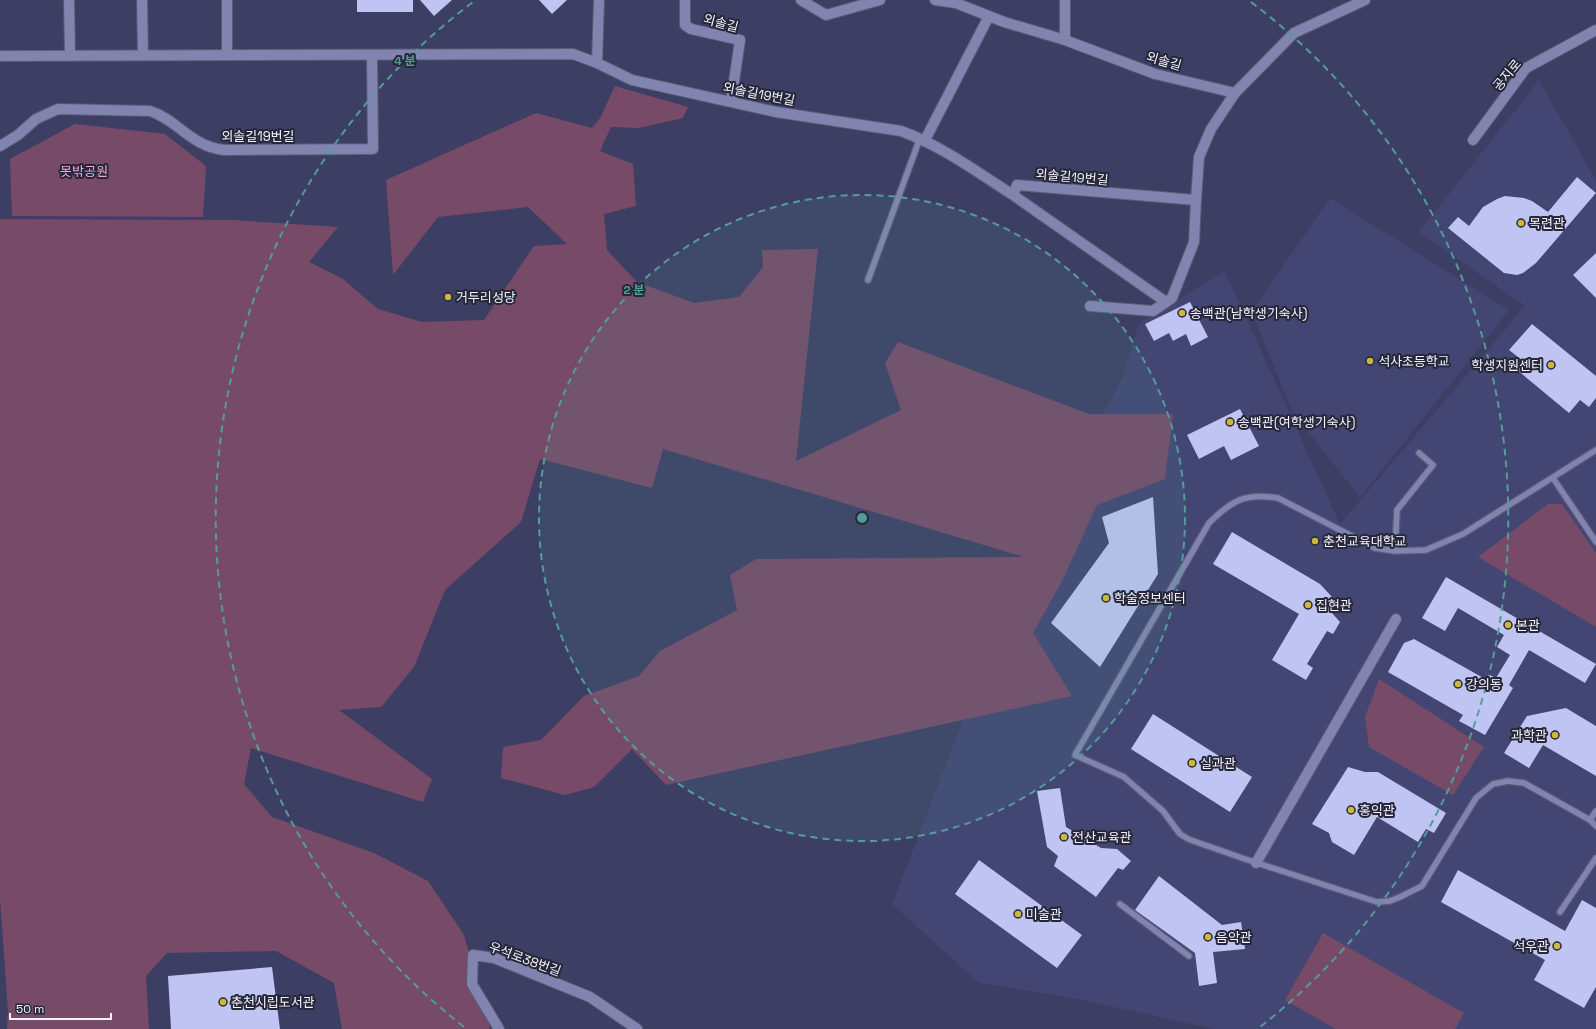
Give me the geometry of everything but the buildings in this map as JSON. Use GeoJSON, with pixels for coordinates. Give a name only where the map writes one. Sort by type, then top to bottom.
{"type":"FeatureCollection","features":[{"type":"Feature","properties":{"kind":"street"},"geometry":{"type":"LineString","coordinates":[[69,0],[70,55]]}},
{"type":"Feature","properties":{"kind":"street"},"geometry":{"type":"LineString","coordinates":[[142,0],[143,55]]}},
{"type":"Feature","properties":{"kind":"street"},"geometry":{"type":"LineString","coordinates":[[227,0],[228,54]]}},
{"type":"Feature","properties":{"kind":"street"},"geometry":{"type":"LineString","coordinates":[[597,63],[599,0]]}},
{"type":"Feature","properties":{"kind":"street","name":"외솔길"},"geometry":{"type":"LineString","coordinates":[[685,0],[685,25],[691,29],[740,40],[731,102]]}},
{"type":"Feature","properties":{"kind":"street"},"geometry":{"type":"LineString","coordinates":[[801,0],[826,15],[880,0]]}},
{"type":"Feature","properties":{"kind":"street","name":"외솔길"},"geometry":{"type":"LineString","coordinates":[[935,0],[956,3],[1004,22],[1065,40],[1155,74],[1235,93]]}},
{"type":"Feature","properties":{"kind":"street"},"geometry":{"type":"LineString","coordinates":[[1065,0],[1065,40]]}},
{"type":"Feature","properties":{"kind":"street"},"geometry":{"type":"LineString","coordinates":[[1090,306],[1153,311],[1172,298],[1194,242],[1199,157],[1211,129],[1235,93],[1294,33],[1365,0]]}},
{"type":"Feature","properties":{"kind":"street"},"geometry":{"type":"LineString","coordinates":[[922,139],[988,16]]}},
{"type":"Feature","properties":{"kind":"street","name":"공지로"},"geometry":{"type":"LineString","coordinates":[[1473,140],[1526,68],[1596,30]]}},
{"type":"Feature","properties":{"kind":"street","name":"외솔길19번길"},"geometry":{"type":"LineString","coordinates":[[0,56],[228,54],[572,54],[597,63],[632,80],[776,112],[901,131],[922,139],[1013,195],[1017,186],[1196,200]]}},
{"type":"Feature","properties":{"kind":"street","name":"외솔길19번길"},"geometry":{"type":"LineString","coordinates":[[0,146],[18,135],[36,119],[58,109],[150,111],[159,114],[194,140],[212,149],[373,149],[372,55]]}},
{"type":"Feature","properties":{"kind":"street"},"geometry":{"type":"LineString","coordinates":[[1013,195],[1166,302]]}},
{"type":"Feature","properties":{"kind":"street"},"geometry":{"type":"LineString","coordinates":[[1256,863],[1396,619]]}},
{"type":"Feature","properties":{"kind":"street","name":"우석로38번길"},"geometry":{"type":"LineString","coordinates":[[500,1029],[472,984],[473,955],[494,958],[590,997],[637,1029]]}},
{"type":"Feature","properties":{"kind":"lane"},"geometry":{"type":"LineString","coordinates":[[868,280],[922,139]]}},
{"type":"Feature","properties":{"kind":"lane"},"geometry":{"type":"LineString","coordinates":[[1596,450],[1463,534],[1426,550],[1395,550],[1375,548],[1278,498],[1260,495],[1239,500],[1224,508],[1209,523],[1075,755],[1124,777],[1163,811],[1180,834],[1188,839],[1256,863],[1377,902],[1390,901],[1422,886],[1476,798],[1493,784],[1508,781],[1524,783],[1590,820],[1596,826]]}},
{"type":"Feature","properties":{"kind":"lane"},"geometry":{"type":"LineString","coordinates":[[1395,550],[1397,510],[1433,465],[1419,453]]}},
{"type":"Feature","properties":{"kind":"lane"},"geometry":{"type":"LineString","coordinates":[[1553,478],[1596,542]]}},
{"type":"Feature","properties":{"kind":"lane"},"geometry":{"type":"LineString","coordinates":[[1590,820],[1596,811]]}},
{"type":"Feature","properties":{"kind":"lane"},"geometry":{"type":"LineString","coordinates":[[1560,912],[1596,858]]}},
{"type":"Feature","properties":{"kind":"lane"},"geometry":{"type":"LineString","coordinates":[[1120,904],[1189,956]]}},
{"type":"Feature","properties":{"kind":"shaded area","name":"춘천교육대학교"},"geometry":{"type":"Polygon","coordinates":[[[1539,80],[1596,180],[1596,1029],[1214,1029],[1077,999],[979,983],[892,904],[1026,558],[1123,377],[1139,323],[1225,271],[1340,524],[1525,306],[1419,232],[1539,80]]]}},
{"type":"Feature","properties":{"kind":"shaded area","name":"석사초등학교"},"geometry":{"type":"Polygon","coordinates":[[[1330,198],[1509,310],[1360,498],[1292,411],[1252,311],[1330,198]]]}},
{"type":"Feature","properties":{"kind":"green space"},"geometry":{"type":"Polygon","coordinates":[[[615,86],[688,107],[683,118],[639,128],[611,127],[600,151],[633,164],[636,206],[604,214],[607,250],[637,282],[694,303],[739,297],[763,267],[762,250],[818,249],[796,461],[901,410],[885,363],[898,342],[1089,414],[1173,414],[1165,479],[1097,505],[1062,581],[1033,633],[1072,696],[666,785],[632,749],[594,787],[565,795],[501,778],[503,747],[541,740],[584,696],[639,676],[660,651],[737,610],[730,575],[756,559],[1024,557],[663,449],[652,488],[540,459],[521,522],[445,590],[414,667],[381,707],[339,710],[432,779],[423,802],[251,748],[244,784],[272,817],[374,853],[428,881],[464,935],[490,1029],[342,1029],[334,983],[276,951],[167,953],[146,976],[149,1029],[7,1029],[8,1011],[0,898],[0,219],[233,220],[338,227],[309,262],[343,279],[378,309],[422,322],[484,320],[534,246],[567,244],[528,207],[438,217],[393,275],[386,180],[536,113],[592,128],[600,118],[615,86]]]}},
{"type":"Feature","properties":{"kind":"green space","name":"못밖공원"},"geometry":{"type":"Polygon","coordinates":[[[75,124],[165,134],[206,166],[203,217],[12,216],[10,159],[75,124]]]}},
{"type":"Feature","properties":{"kind":"green space"},"geometry":{"type":"Polygon","coordinates":[[[1548,504],[1562,504],[1596,553],[1596,627],[1478,557],[1548,504]]]}},
{"type":"Feature","properties":{"kind":"green space"},"geometry":{"type":"Polygon","coordinates":[[[1379,679],[1484,747],[1453,795],[1369,747],[1365,717],[1379,679]]]}},
{"type":"Feature","properties":{"kind":"green space"},"geometry":{"type":"Polygon","coordinates":[[[1323,933],[1464,1013],[1455,1029],[1336,1029],[1285,1000],[1323,933]]]}},
{"type":"Feature","properties":{"kind":"place","name":"목련관"},"geometry":{"type":"Point","coordinates":[1521,223]}},
{"type":"Feature","properties":{"kind":"place","name":"거두리성당"},"geometry":{"type":"Point","coordinates":[448,297]}},
{"type":"Feature","properties":{"kind":"place","name":"송백관(남학생기숙사)"},"geometry":{"type":"Point","coordinates":[1182,313]}},
{"type":"Feature","properties":{"kind":"place","name":"석사초등학교"},"geometry":{"type":"Point","coordinates":[1370,361]}},
{"type":"Feature","properties":{"kind":"place","name":"학생지원센터"},"geometry":{"type":"Point","coordinates":[1551,365]}},
{"type":"Feature","properties":{"kind":"place","name":"송백관(여학생기숙사)"},"geometry":{"type":"Point","coordinates":[1230,422]}},
{"type":"Feature","properties":{"kind":"place","name":"춘천교육대학교"},"geometry":{"type":"Point","coordinates":[1315,541]}},
{"type":"Feature","properties":{"kind":"place","name":"학술정보센터"},"geometry":{"type":"Point","coordinates":[1106,598]}},
{"type":"Feature","properties":{"kind":"place","name":"집현관"},"geometry":{"type":"Point","coordinates":[1308,605]}},
{"type":"Feature","properties":{"kind":"place","name":"본관"},"geometry":{"type":"Point","coordinates":[1508,625]}},
{"type":"Feature","properties":{"kind":"place","name":"강의동"},"geometry":{"type":"Point","coordinates":[1458,684]}},
{"type":"Feature","properties":{"kind":"place","name":"과학관"},"geometry":{"type":"Point","coordinates":[1555,735]}},
{"type":"Feature","properties":{"kind":"place","name":"실과관"},"geometry":{"type":"Point","coordinates":[1192,763]}},
{"type":"Feature","properties":{"kind":"place","name":"홍익관"},"geometry":{"type":"Point","coordinates":[1351,810]}},
{"type":"Feature","properties":{"kind":"place","name":"전산교육관"},"geometry":{"type":"Point","coordinates":[1064,837]}},
{"type":"Feature","properties":{"kind":"place","name":"미술관"},"geometry":{"type":"Point","coordinates":[1018,914]}},
{"type":"Feature","properties":{"kind":"place","name":"음악관"},"geometry":{"type":"Point","coordinates":[1208,937]}},
{"type":"Feature","properties":{"kind":"place","name":"석우관"},"geometry":{"type":"Point","coordinates":[1557,946]}},
{"type":"Feature","properties":{"kind":"place","name":"춘천시립도서관"},"geometry":{"type":"Point","coordinates":[223,1002]}}]}
